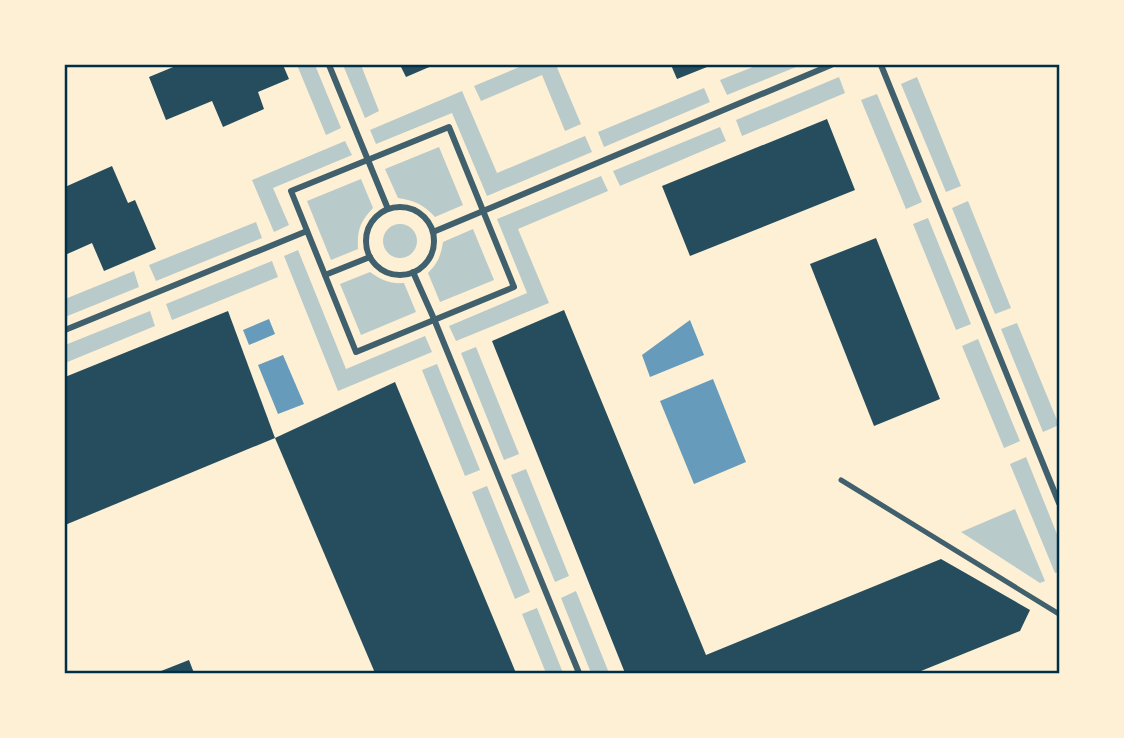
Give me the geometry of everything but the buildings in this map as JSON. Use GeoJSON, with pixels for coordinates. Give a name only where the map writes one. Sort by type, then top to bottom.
{"type":"FeatureCollection","features":[{"type":"Feature","properties":{"kind":"street"},"geometry":{"type":"LineString","coordinates":[[329,65],[387,209]]}},
{"type":"Feature","properties":{"kind":"street"},"geometry":{"type":"LineString","coordinates":[[433,232],[831,65]]}},
{"type":"Feature","properties":{"kind":"street"},"geometry":{"type":"LineString","coordinates":[[881,65],[1059,503]]}},
{"type":"Feature","properties":{"kind":"street"},"geometry":{"type":"LineString","coordinates":[[449,127],[514,287],[356,352],[291,191],[368,160],[449,127]]}},
{"type":"Feature","properties":{"kind":"street"},"geometry":{"type":"LineString","coordinates":[[410,208],[428,221],[433,232],[434,241],[428,260],[413,272],[404,274],[384,271],[370,257],[366,246],[370,224],[387,209],[410,208]]}},
{"type":"Feature","properties":{"kind":"street"},"geometry":{"type":"LineString","coordinates":[[65,330],[307,231]]}},
{"type":"Feature","properties":{"kind":"street"},"geometry":{"type":"LineString","coordinates":[[325,275],[370,257]]}},
{"type":"Feature","properties":{"kind":"street"},"geometry":{"type":"LineString","coordinates":[[413,272],[579,673]]}},
{"type":"Feature","properties":{"kind":"lane"},"geometry":{"type":"LineString","coordinates":[[841,480],[1059,614]]}},
{"type":"Feature","properties":{"kind":"shaded area"},"geometry":{"type":"Polygon","coordinates":[[[297,65],[315,65],[341,128],[326,135],[297,65]]]}},
{"type":"Feature","properties":{"kind":"shaded area"},"geometry":{"type":"Polygon","coordinates":[[[343,65],[361,65],[379,111],[365,118],[343,65]]]}},
{"type":"Feature","properties":{"kind":"shaded area"},"geometry":{"type":"Polygon","coordinates":[[[524,65],[556,65],[581,124],[565,131],[542,75],[481,101],[474,86],[524,65]]]}},
{"type":"Feature","properties":{"kind":"shaded area"},"geometry":{"type":"Polygon","coordinates":[[[758,65],[801,65],[727,95],[720,80],[758,65]]]}},
{"type":"Feature","properties":{"kind":"shaded area"},"geometry":{"type":"Polygon","coordinates":[[[839,77],[845,93],[742,136],[736,120],[839,77]]]}},
{"type":"Feature","properties":{"kind":"shaded area"},"geometry":{"type":"Polygon","coordinates":[[[917,77],[961,186],[946,192],[901,84],[917,77]]]}},
{"type":"Feature","properties":{"kind":"shaded area"},"geometry":{"type":"Polygon","coordinates":[[[704,88],[710,102],[604,147],[598,132],[704,88]]]}},
{"type":"Feature","properties":{"kind":"shaded area"},"geometry":{"type":"Polygon","coordinates":[[[462,91],[497,173],[585,136],[592,152],[487,196],[452,113],[376,144],[370,130],[462,91]]]}},
{"type":"Feature","properties":{"kind":"shaded area"},"geometry":{"type":"Polygon","coordinates":[[[877,94],[922,202],[906,209],[861,100],[877,94]]]}},
{"type":"Feature","properties":{"kind":"shaded area"},"geometry":{"type":"Polygon","coordinates":[[[720,127],[726,141],[620,186],[613,171],[720,127]]]}},
{"type":"Feature","properties":{"kind":"shaded area"},"geometry":{"type":"Polygon","coordinates":[[[345,141],[352,155],[273,188],[289,225],[274,232],[252,180],[345,141]]]}},
{"type":"Feature","properties":{"kind":"shaded area"},"geometry":{"type":"Polygon","coordinates":[[[439,147],[463,205],[435,217],[418,204],[398,198],[385,169],[439,147]]]}},
{"type":"Feature","properties":{"kind":"shaded area"},"geometry":{"type":"Polygon","coordinates":[[[601,176],[608,191],[518,229],[549,303],[456,341],[449,326],[527,293],[497,219],[601,176]]]}},
{"type":"Feature","properties":{"kind":"shaded area"},"geometry":{"type":"Polygon","coordinates":[[[361,179],[373,208],[360,227],[358,249],[331,260],[307,201],[361,179]]]}},
{"type":"Feature","properties":{"kind":"shaded area"},"geometry":{"type":"Polygon","coordinates":[[[968,201],[1011,308],[995,314],[952,208],[968,201]]]}},
{"type":"Feature","properties":{"kind":"shaded area"},"geometry":{"type":"Polygon","coordinates":[[[928,218],[971,324],[956,330],[913,224],[928,218]]]}},
{"type":"Feature","properties":{"kind":"shaded area"},"geometry":{"type":"Polygon","coordinates":[[[256,222],[262,238],[156,281],[149,265],[256,222]]]}},
{"type":"Feature","properties":{"kind":"shaded area"},"geometry":{"type":"Polygon","coordinates":[[[400,224],[412,229],[417,241],[412,253],[400,258],[388,253],[383,241],[388,229],[400,224]]]}},
{"type":"Feature","properties":{"kind":"shaded area"},"geometry":{"type":"Polygon","coordinates":[[[473,229],[494,280],[440,302],[428,273],[438,259],[443,242],[473,229]]]}},
{"type":"Feature","properties":{"kind":"shaded area"},"geometry":{"type":"Polygon","coordinates":[[[298,250],[346,369],[425,336],[432,352],[338,391],[284,256],[298,250]]]}},
{"type":"Feature","properties":{"kind":"shaded area"},"geometry":{"type":"Polygon","coordinates":[[[272,261],[278,277],[172,320],[166,304],[272,261]]]}},
{"type":"Feature","properties":{"kind":"shaded area"},"geometry":{"type":"Polygon","coordinates":[[[134,271],[139,287],[65,317],[65,299],[134,271]]]}},
{"type":"Feature","properties":{"kind":"shaded area"},"geometry":{"type":"Polygon","coordinates":[[[370,272],[386,281],[404,283],[416,312],[361,335],[340,284],[370,272]]]}},
{"type":"Feature","properties":{"kind":"shaded area"},"geometry":{"type":"Polygon","coordinates":[[[150,311],[155,326],[65,363],[65,345],[150,311]]]}},
{"type":"Feature","properties":{"kind":"shaded area"},"geometry":{"type":"Polygon","coordinates":[[[1017,323],[1059,425],[1043,432],[1001,329],[1017,323]]]}},
{"type":"Feature","properties":{"kind":"shaded area"},"geometry":{"type":"Polygon","coordinates":[[[978,339],[1020,441],[1004,448],[962,346],[978,339]]]}},
{"type":"Feature","properties":{"kind":"shaded area"},"geometry":{"type":"Polygon","coordinates":[[[476,347],[519,454],[504,460],[461,353],[476,347]]]}},
{"type":"Feature","properties":{"kind":"shaded area"},"geometry":{"type":"Polygon","coordinates":[[[437,364],[480,470],[465,476],[422,370],[437,364]]]}},
{"type":"Feature","properties":{"kind":"shaded area"},"geometry":{"type":"Polygon","coordinates":[[[1026,457],[1059,539],[1059,572],[1055,573],[1010,464],[1026,457]]]}},
{"type":"Feature","properties":{"kind":"shaded area"},"geometry":{"type":"Polygon","coordinates":[[[526,469],[569,576],[555,582],[511,475],[526,469]]]}},
{"type":"Feature","properties":{"kind":"shaded area"},"geometry":{"type":"Polygon","coordinates":[[[487,486],[530,592],[515,599],[472,492],[487,486]]]}},
{"type":"Feature","properties":{"kind":"shaded area"},"geometry":{"type":"Polygon","coordinates":[[[1015,509],[1045,581],[1040,583],[961,532],[1015,509]]]}},
{"type":"Feature","properties":{"kind":"shaded area"},"geometry":{"type":"Polygon","coordinates":[[[576,591],[609,673],[591,673],[561,598],[576,591]]]}},
{"type":"Feature","properties":{"kind":"shaded area"},"geometry":{"type":"Polygon","coordinates":[[[537,608],[563,673],[546,673],[522,614],[537,608]]]}},
{"type":"Feature","properties":{"kind":"water"},"geometry":{"type":"Polygon","coordinates":[[[269,319],[275,334],[249,345],[243,330],[269,319]]]}},
{"type":"Feature","properties":{"kind":"water"},"geometry":{"type":"Polygon","coordinates":[[[690,320],[704,355],[650,377],[642,355],[690,320]]]}},
{"type":"Feature","properties":{"kind":"water"},"geometry":{"type":"Polygon","coordinates":[[[283,355],[304,404],[278,414],[258,365],[283,355]]]}},
{"type":"Feature","properties":{"kind":"water"},"geometry":{"type":"Polygon","coordinates":[[[713,379],[746,462],[694,484],[660,401],[713,379]]]}}]}
